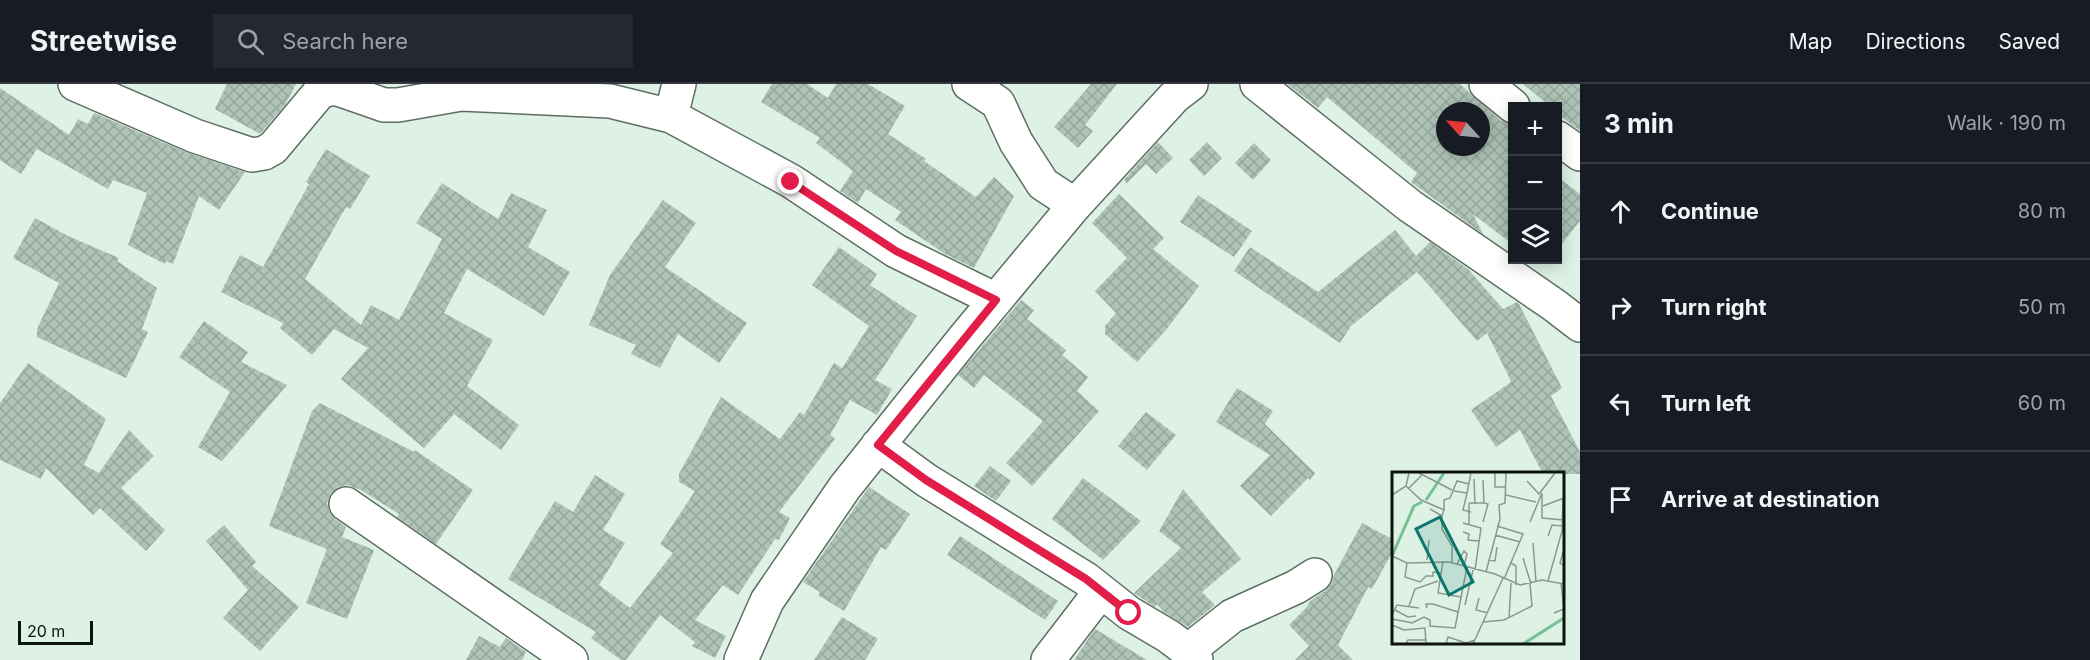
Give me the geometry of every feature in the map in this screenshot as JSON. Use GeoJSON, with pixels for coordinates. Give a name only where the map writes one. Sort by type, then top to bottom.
{"type":"FeatureCollection","features":[{"type":"Feature","properties":{"kind":"street"},"geometry":{"type":"LineString","coordinates":[[75,84],[195,136],[252,155],[264,153],[273,148],[319,93],[328,89],[338,89],[384,105],[398,105],[461,94],[610,101],[671,116],[791,182],[896,251],[996,300]]}},
{"type":"Feature","properties":{"kind":"street"},"geometry":{"type":"LineString","coordinates":[[671,116],[679,84]]}},
{"type":"Feature","properties":{"kind":"street"},"geometry":{"type":"LineString","coordinates":[[969,84],[998,103],[1016,142],[1043,184],[1075,205]]}},
{"type":"Feature","properties":{"kind":"street"},"geometry":{"type":"LineString","coordinates":[[1257,84],[1410,206],[1580,325]]}},
{"type":"Feature","properties":{"kind":"street"},"geometry":{"type":"LineString","coordinates":[[1486,84],[1509,102]]}},
{"type":"Feature","properties":{"kind":"street"},"geometry":{"type":"LineString","coordinates":[[741,660],[767,601],[845,487],[996,300],[1175,88]]}},
{"type":"Feature","properties":{"kind":"street"},"geometry":{"type":"LineString","coordinates":[[1562,141],[1580,154]]}},
{"type":"Feature","properties":{"kind":"street"},"geometry":{"type":"LineString","coordinates":[[878,445],[926,480],[1076,573],[1129,613],[1168,636],[1192,656],[1232,616],[1296,587],[1314,574]]}},
{"type":"Feature","properties":{"kind":"street"},"geometry":{"type":"LineString","coordinates":[[345,504],[571,660]]}},
{"type":"Feature","properties":{"kind":"street"},"geometry":{"type":"LineString","coordinates":[[1048,660],[1101,591]]}},
{"type":"Feature","properties":{"kind":"building"},"geometry":{"type":"Polygon","coordinates":[[[227,84],[296,84],[285,105],[260,134],[215,109],[227,84]]]}},
{"type":"Feature","properties":{"kind":"building"},"geometry":{"type":"Polygon","coordinates":[[[772,84],[807,84],[828,98],[836,84],[868,84],[905,106],[888,134],[926,159],[924,161],[976,197],[994,177],[1014,196],[974,268],[945,254],[895,220],[901,212],[866,189],[858,203],[840,191],[853,171],[816,143],[820,138],[761,102],[772,84]]]}},
{"type":"Feature","properties":{"kind":"building"},"geometry":{"type":"Polygon","coordinates":[[[1091,84],[1117,84],[1085,125],[1093,131],[1078,148],[1054,127],[1091,84]]]}},
{"type":"Feature","properties":{"kind":"building"},"geometry":{"type":"Polygon","coordinates":[[[1287,84],[1460,84],[1480,102],[1436,102],[1436,156],[1490,156],[1490,111],[1501,121],[1508,123],[1508,241],[1473,214],[1483,234],[1411,182],[1417,173],[1327,97],[1318,108],[1287,84]]]}},
{"type":"Feature","properties":{"kind":"building"},"geometry":{"type":"Polygon","coordinates":[[[1523,84],[1580,84],[1580,131],[1562,117],[1562,102],[1545,102],[1523,84]]]}},
{"type":"Feature","properties":{"kind":"building"},"geometry":{"type":"Polygon","coordinates":[[[0,88],[69,135],[78,119],[88,124],[94,113],[188,153],[245,172],[219,210],[199,196],[173,264],[166,261],[165,264],[128,245],[147,193],[113,180],[108,189],[37,149],[21,174],[0,160],[0,88]]]}},
{"type":"Feature","properties":{"kind":"building"},"geometry":{"type":"Polygon","coordinates":[[[1158,142],[1173,158],[1156,174],[1146,164],[1127,183],[1124,180],[1158,142]]]}},
{"type":"Feature","properties":{"kind":"building"},"geometry":{"type":"Polygon","coordinates":[[[1207,142],[1222,158],[1204,176],[1189,160],[1207,142]]]}},
{"type":"Feature","properties":{"kind":"building"},"geometry":{"type":"Polygon","coordinates":[[[1254,143],[1271,160],[1253,180],[1235,163],[1254,143]]]}},
{"type":"Feature","properties":{"kind":"building"},"geometry":{"type":"Polygon","coordinates":[[[326,149],[370,176],[350,209],[346,207],[305,279],[361,325],[371,305],[399,320],[442,239],[416,223],[442,183],[498,219],[511,193],[547,210],[528,247],[570,272],[544,316],[467,269],[444,313],[493,340],[467,386],[519,425],[501,450],[454,414],[424,448],[341,379],[368,348],[334,329],[312,355],[280,328],[283,323],[221,292],[240,255],[263,267],[309,184],[306,182],[326,149]]]}},
{"type":"Feature","properties":{"kind":"building"},"geometry":{"type":"Polygon","coordinates":[[[1562,180],[1580,194],[1580,221],[1562,244],[1562,180]]]}},
{"type":"Feature","properties":{"kind":"building"},"geometry":{"type":"Polygon","coordinates":[[[1119,194],[1164,238],[1153,249],[1199,286],[1166,330],[1137,362],[1105,334],[1105,326],[1116,313],[1095,291],[1127,258],[1092,223],[1119,194]]]}},
{"type":"Feature","properties":{"kind":"building"},"geometry":{"type":"Polygon","coordinates":[[[1198,195],[1252,231],[1234,257],[1180,222],[1198,195]]]}},
{"type":"Feature","properties":{"kind":"building"},"geometry":{"type":"Polygon","coordinates":[[[663,200],[696,223],[665,267],[747,323],[719,363],[678,334],[660,368],[631,354],[636,345],[589,325],[610,275],[663,200]]]}},
{"type":"Feature","properties":{"kind":"building"},"geometry":{"type":"Polygon","coordinates":[[[35,218],[68,236],[119,258],[117,261],[157,288],[142,329],[148,332],[126,378],[37,337],[37,329],[59,283],[13,258],[35,218]]]}},
{"type":"Feature","properties":{"kind":"building"},"geometry":{"type":"Polygon","coordinates":[[[1395,230],[1416,256],[1430,242],[1468,269],[1503,309],[1517,302],[1562,388],[1551,396],[1580,452],[1580,474],[1542,472],[1520,430],[1496,447],[1471,410],[1511,382],[1508,375],[1487,333],[1477,341],[1417,272],[1351,326],[1340,343],[1234,271],[1250,247],[1318,292],[1395,230]]]}},
{"type":"Feature","properties":{"kind":"building"},"geometry":{"type":"Polygon","coordinates":[[[839,247],[877,274],[870,285],[917,316],[875,380],[892,389],[877,415],[850,400],[830,435],[835,439],[779,512],[790,518],[779,540],[775,539],[738,595],[723,585],[695,620],[726,636],[715,658],[692,646],[695,642],[660,615],[626,660],[621,660],[591,638],[596,632],[508,579],[555,501],[573,512],[595,475],[625,494],[603,530],[625,543],[599,585],[630,608],[673,553],[660,544],[695,491],[679,482],[679,474],[721,397],[780,439],[800,412],[804,415],[834,363],[842,368],[869,326],[812,285],[839,247]]]}},
{"type":"Feature","properties":{"kind":"building"},"geometry":{"type":"Polygon","coordinates":[[[1021,300],[1034,310],[1027,319],[1066,350],[1062,355],[1088,377],[1077,391],[1099,411],[1032,486],[1006,463],[1043,421],[984,375],[974,388],[958,375],[1021,300]]]}},
{"type":"Feature","properties":{"kind":"building"},"geometry":{"type":"Polygon","coordinates":[[[204,321],[248,352],[241,362],[287,385],[222,461],[198,447],[230,392],[179,357],[204,321]]]}},
{"type":"Feature","properties":{"kind":"building"},"geometry":{"type":"Polygon","coordinates":[[[28,363],[106,419],[84,465],[99,473],[129,430],[154,456],[121,488],[165,530],[146,551],[100,508],[93,515],[46,468],[41,479],[0,460],[0,403],[28,363]]]}},
{"type":"Feature","properties":{"kind":"building"},"geometry":{"type":"Polygon","coordinates":[[[1237,388],[1273,411],[1265,424],[1315,473],[1271,516],[1240,486],[1270,455],[1216,422],[1237,388]]]}},
{"type":"Feature","properties":{"kind":"building"},"geometry":{"type":"Polygon","coordinates":[[[320,403],[414,452],[415,450],[473,490],[436,544],[397,517],[399,514],[361,490],[347,485],[338,487],[331,493],[327,502],[329,511],[346,527],[342,537],[374,550],[347,619],[306,603],[327,549],[269,526],[312,411],[320,403]]]}},
{"type":"Feature","properties":{"kind":"building"},"geometry":{"type":"Polygon","coordinates":[[[1146,412],[1176,435],[1147,470],[1118,446],[1146,412]]]}},
{"type":"Feature","properties":{"kind":"building"},"geometry":{"type":"Polygon","coordinates":[[[990,466],[1011,481],[996,501],[974,486],[990,466]]]}},
{"type":"Feature","properties":{"kind":"building"},"geometry":{"type":"Polygon","coordinates":[[[1083,478],[1141,521],[1103,560],[1052,519],[1083,478]]]}},
{"type":"Feature","properties":{"kind":"building"},"geometry":{"type":"Polygon","coordinates":[[[869,487],[910,514],[886,550],[881,547],[844,611],[818,595],[820,592],[803,582],[869,487]]]}},
{"type":"Feature","properties":{"kind":"building"},"geometry":{"type":"Polygon","coordinates":[[[1183,489],[1241,559],[1202,592],[1215,605],[1188,627],[1164,612],[1157,604],[1155,607],[1134,593],[1181,548],[1159,531],[1183,489]]]}},
{"type":"Feature","properties":{"kind":"building"},"geometry":{"type":"Polygon","coordinates":[[[1362,523],[1392,539],[1392,553],[1372,589],[1368,587],[1338,645],[1353,660],[1295,660],[1309,646],[1289,625],[1310,601],[1325,591],[1362,523]]]}},
{"type":"Feature","properties":{"kind":"building"},"geometry":{"type":"Polygon","coordinates":[[[224,525],[256,562],[252,566],[299,607],[260,651],[223,618],[248,590],[206,541],[224,525]]]}},
{"type":"Feature","properties":{"kind":"building"},"geometry":{"type":"Polygon","coordinates":[[[960,536],[1058,601],[1045,620],[947,555],[960,536]]]}},
{"type":"Feature","properties":{"kind":"building"},"geometry":{"type":"Polygon","coordinates":[[[842,617],[878,639],[865,660],[814,660],[842,617]]]}},
{"type":"Feature","properties":{"kind":"building"},"geometry":{"type":"Polygon","coordinates":[[[1095,629],[1147,660],[1074,660],[1095,629]]]}},
{"type":"Feature","properties":{"kind":"building"},"geometry":{"type":"Polygon","coordinates":[[[479,636],[500,647],[506,638],[526,652],[522,660],[466,660],[479,636]]]}},
{"type":"Feature","properties":{"kind":"route"},"geometry":{"type":"LineString","coordinates":[[791,182],[896,251],[996,300],[878,445],[926,480],[1086,579],[1129,613]]}}]}
